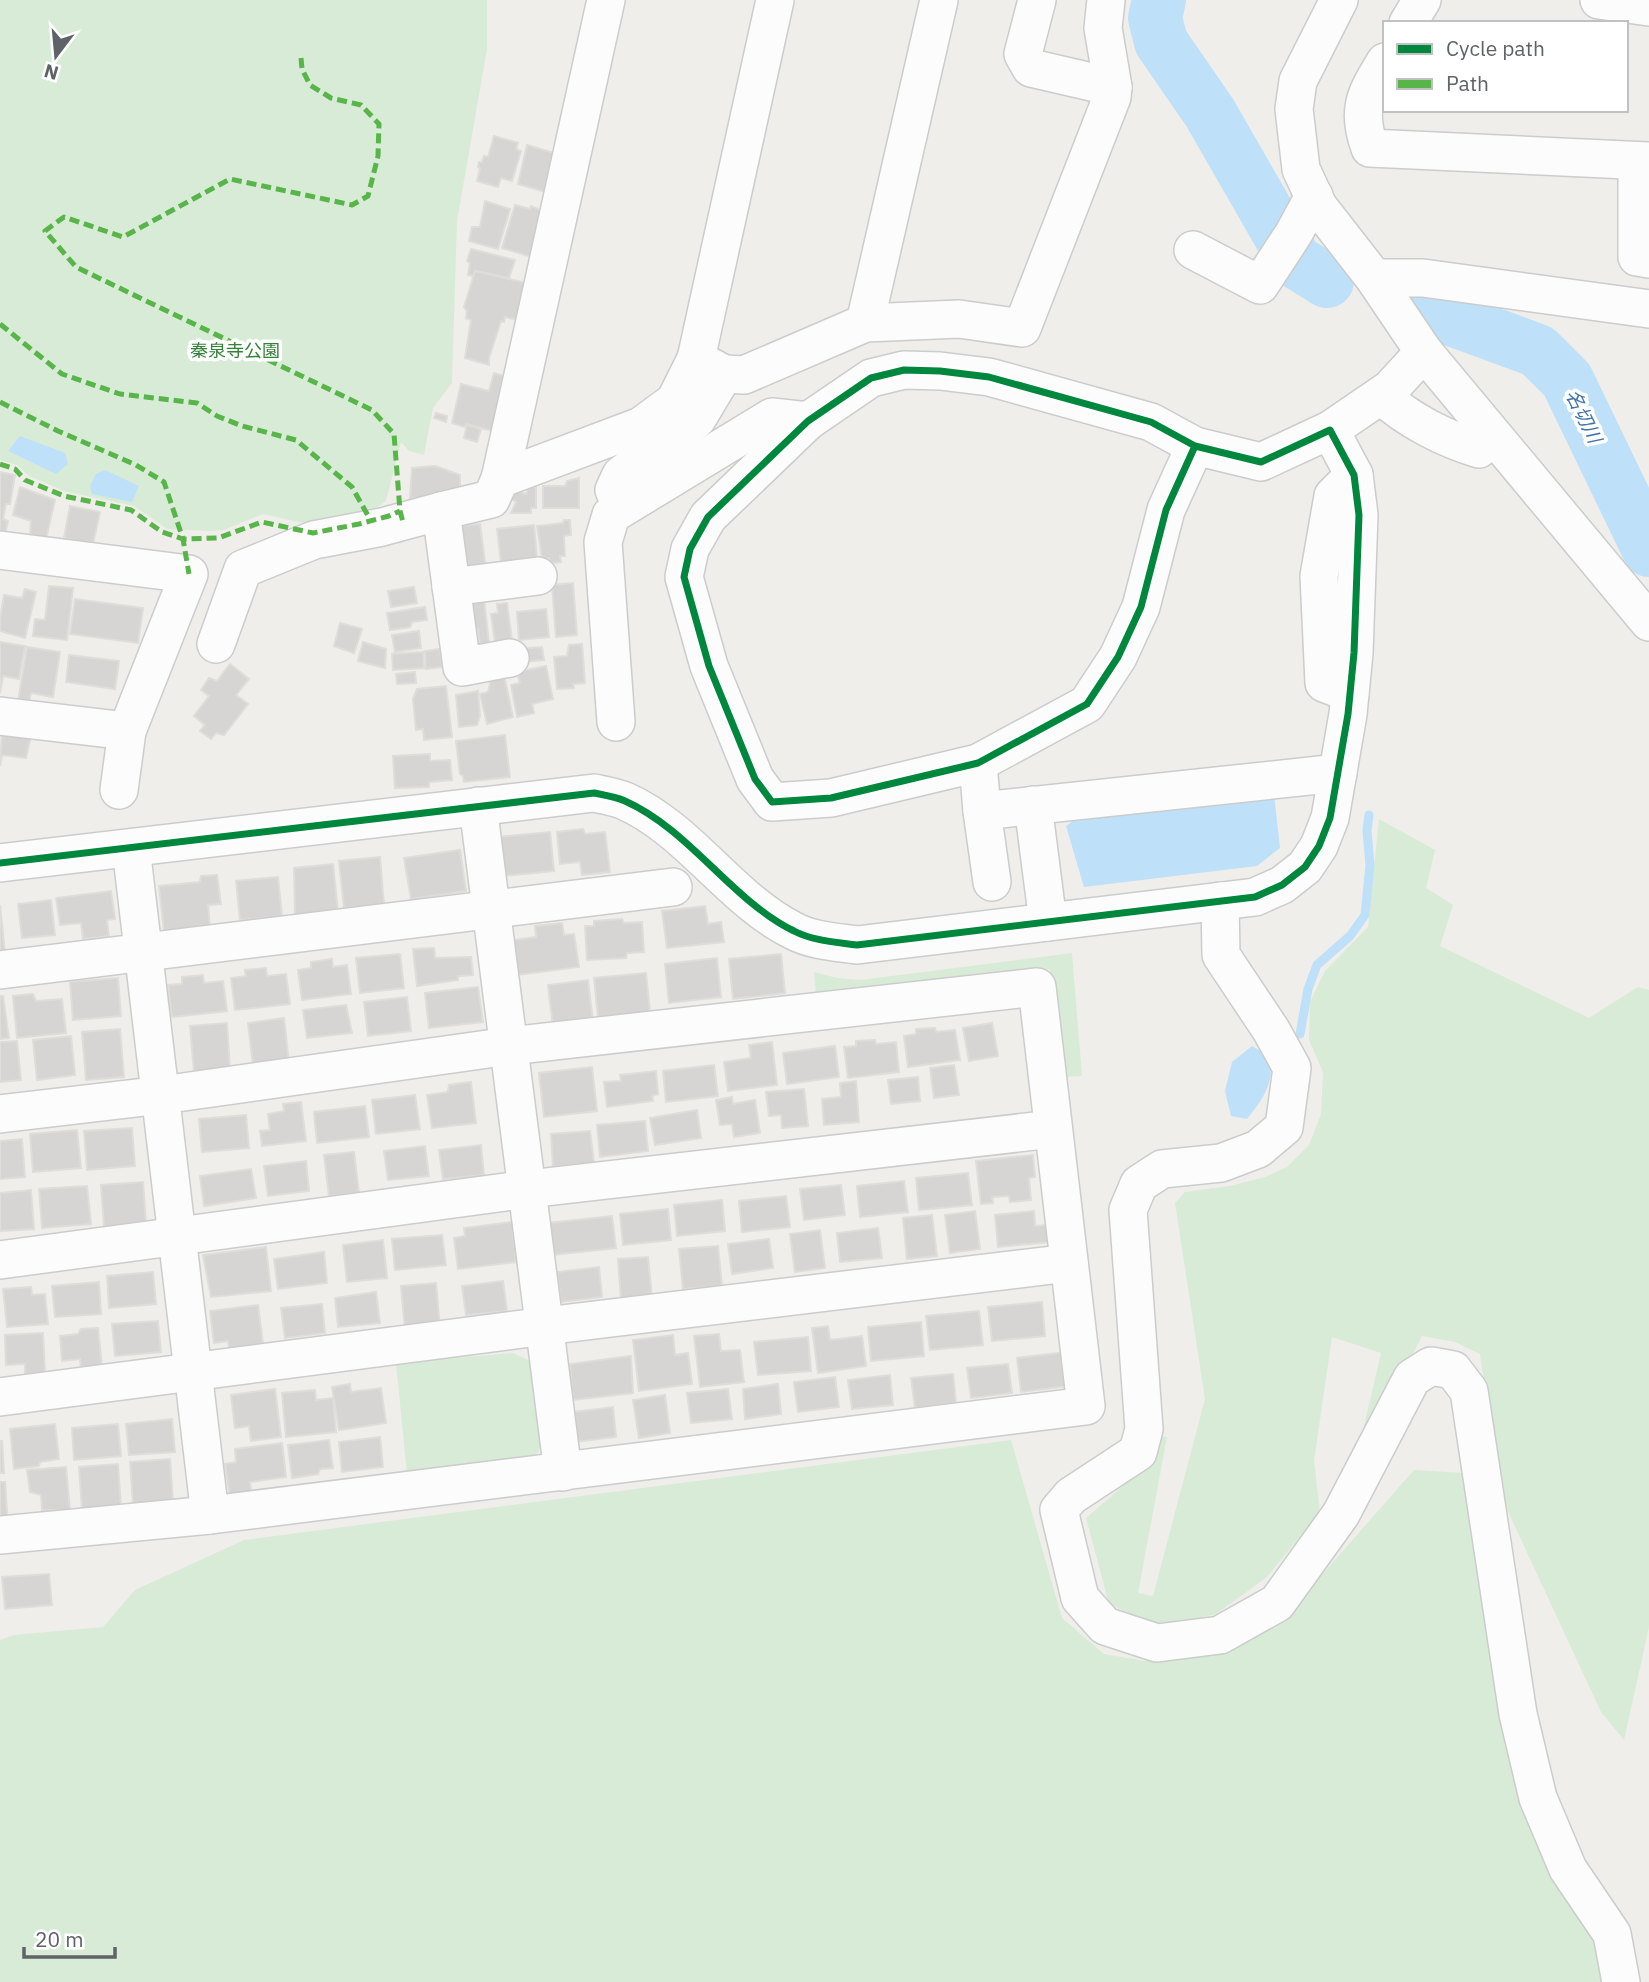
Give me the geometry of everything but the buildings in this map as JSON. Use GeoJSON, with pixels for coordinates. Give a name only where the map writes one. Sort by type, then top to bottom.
{"type":"FeatureCollection","features":[{"type":"Feature","properties":{"kind":"street"},"geometry":{"type":"LineString","coordinates":[[216,644],[243,569],[314,540],[382,527],[491,499],[500,479],[606,0]]}},
{"type":"Feature","properties":{"kind":"street"},"geometry":{"type":"LineString","coordinates":[[622,508],[614,491],[621,475],[697,419],[710,367],[775,0]]}},
{"type":"Feature","properties":{"kind":"street"},"geometry":{"type":"LineString","coordinates":[[865,323],[939,0]]}},
{"type":"Feature","properties":{"kind":"street"},"geometry":{"type":"LineString","coordinates":[[1037,0],[1023,54],[1031,68],[1113,87]]}},
{"type":"Feature","properties":{"kind":"street"},"geometry":{"type":"LineString","coordinates":[[710,367],[744,375],[865,323],[959,320],[1021,328],[1112,97],[1113,87],[1103,28],[1106,0]]}},
{"type":"Feature","properties":{"kind":"street"},"geometry":{"type":"LineString","coordinates":[[1339,0],[1298,81],[1294,109],[1301,169],[1318,206],[1374,278],[1424,352],[1649,622]]}},
{"type":"Feature","properties":{"kind":"street"},"geometry":{"type":"LineString","coordinates":[[1409,21],[1422,0]]}},
{"type":"Feature","properties":{"kind":"street"},"geometry":{"type":"LineString","coordinates":[[1599,0],[1649,7]]}},
{"type":"Feature","properties":{"kind":"street"},"geometry":{"type":"LineString","coordinates":[[1383,65],[1372,83],[1363,108],[1364,130],[1370,148],[1643,161],[1637,257],[1649,259]]}},
{"type":"Feature","properties":{"kind":"street"},"geometry":{"type":"LineString","coordinates":[[1193,250],[1260,285],[1314,196]]}},
{"type":"Feature","properties":{"kind":"street"},"geometry":{"type":"LineString","coordinates":[[1374,278],[1423,278],[1649,309]]}},
{"type":"Feature","properties":{"kind":"street"},"geometry":{"type":"LineString","coordinates":[[1195,446],[1166,510],[1141,607],[1118,657],[1087,704],[978,763],[820,799],[772,802],[755,779],[709,666],[684,577],[690,549],[708,517],[808,421],[871,378],[904,370],[940,370],[989,377],[1151,422],[1195,446],[1261,462],[1330,430],[1390,390],[1424,352]]}},
{"type":"Feature","properties":{"kind":"street"},"geometry":{"type":"LineString","coordinates":[[500,479],[641,426],[675,401],[710,367]]}},
{"type":"Feature","properties":{"kind":"street"},"geometry":{"type":"LineString","coordinates":[[1381,396],[1416,420],[1479,449]]}},
{"type":"Feature","properties":{"kind":"street"},"geometry":{"type":"LineString","coordinates":[[616,722],[603,542],[611,515],[772,417],[808,421]]}},
{"type":"Feature","properties":{"kind":"street"},"geometry":{"type":"LineString","coordinates":[[0,863],[594,793],[623,800],[652,816],[768,916],[796,932],[821,940],[856,945],[1255,897],[1282,885],[1305,867],[1319,846],[1330,818],[1338,774],[1350,693],[1359,515],[1354,475],[1330,430]]}},
{"type":"Feature","properties":{"kind":"street"},"geometry":{"type":"LineString","coordinates":[[441,511],[462,667],[510,658]]}},
{"type":"Feature","properties":{"kind":"street"},"geometry":{"type":"LineString","coordinates":[[0,550],[189,574],[127,731],[119,790]]}},
{"type":"Feature","properties":{"kind":"street"},"geometry":{"type":"LineString","coordinates":[[451,587],[538,576]]}},
{"type":"Feature","properties":{"kind":"street"},"geometry":{"type":"LineString","coordinates":[[0,716],[127,731]]}},
{"type":"Feature","properties":{"kind":"street"},"geometry":{"type":"LineString","coordinates":[[978,763],[992,882]]}},
{"type":"Feature","properties":{"kind":"street"},"geometry":{"type":"LineString","coordinates":[[982,811],[1338,774]]}},
{"type":"Feature","properties":{"kind":"street"},"geometry":{"type":"LineString","coordinates":[[478,806],[563,1472]]}},
{"type":"Feature","properties":{"kind":"street"},"geometry":{"type":"LineString","coordinates":[[1033,806],[1048,922]]}},
{"type":"Feature","properties":{"kind":"street"},"geometry":{"type":"LineString","coordinates":[[131,848],[210,1515]]}},
{"type":"Feature","properties":{"kind":"street"},"geometry":{"type":"LineString","coordinates":[[0,970],[673,887]]}},
{"type":"Feature","properties":{"kind":"street"},"geometry":{"type":"LineString","coordinates":[[1220,901],[1222,956],[1271,1030],[1292,1068],[1284,1128],[1258,1149],[1222,1163],[1162,1169],[1139,1184],[1128,1210],[1144,1429],[1138,1452],[1071,1496],[1059,1510],[1080,1598],[1105,1626],[1157,1643],[1220,1634],[1277,1603],[1340,1514],[1412,1378],[1431,1366],[1453,1370],[1469,1391],[1518,1714],[1538,1798],[1568,1869],[1612,1934],[1621,1982]]}},
{"type":"Feature","properties":{"kind":"street"},"geometry":{"type":"LineString","coordinates":[[0,1114],[162,1095],[509,1046],[1037,987],[1086,1406],[210,1515],[0,1535]]}},
{"type":"Feature","properties":{"kind":"street"},"geometry":{"type":"LineString","coordinates":[[0,1260],[528,1189],[1053,1129]]}},
{"type":"Feature","properties":{"kind":"street"},"geometry":{"type":"LineString","coordinates":[[0,1397],[545,1326],[1069,1263]]}},
{"type":"Feature","properties":{"kind":"green space","name":"秦泉寺公園"},"geometry":{"type":"Polygon","coordinates":[[[0,0],[487,0],[487,49],[457,221],[452,383],[433,408],[424,455],[409,451],[401,442],[386,501],[366,515],[312,525],[263,514],[224,530],[167,529],[134,506],[64,491],[29,476],[17,465],[0,460],[0,0]]]}},
{"type":"Feature","properties":{"kind":"green space"},"geometry":{"type":"Polygon","coordinates":[[[1379,819],[1435,850],[1426,888],[1453,905],[1440,946],[1589,1018],[1638,987],[1649,990],[1649,1627],[1624,1740],[1601,1712],[1499,1492],[1480,1354],[1455,1342],[1422,1336],[1354,1469],[1381,1353],[1332,1337],[1314,1461],[1320,1512],[1267,1577],[1216,1614],[1177,1622],[1151,1623],[1109,1604],[1086,1518],[1139,1472],[1161,1436],[1167,1437],[1138,1593],[1153,1596],[1205,1399],[1175,1203],[1185,1192],[1230,1186],[1265,1177],[1287,1167],[1309,1145],[1321,1114],[1323,1072],[1309,1040],[1310,1002],[1325,971],[1368,927],[1379,819]]]}},
{"type":"Feature","properties":{"kind":"green space"},"geometry":{"type":"Polygon","coordinates":[[[1072,953],[1082,1076],[1063,1077],[1050,969],[816,995],[814,972],[860,980],[1072,953]]]}},
{"type":"Feature","properties":{"kind":"green space"},"geometry":{"type":"Polygon","coordinates":[[[513,1353],[531,1361],[543,1441],[532,1466],[408,1484],[396,1363],[513,1353]]]}},
{"type":"Feature","properties":{"kind":"green space"},"geometry":{"type":"Polygon","coordinates":[[[1011,1440],[1062,1618],[1104,1654],[1157,1663],[1221,1650],[1312,1586],[1414,1470],[1465,1473],[1544,1857],[1595,1945],[1602,1982],[0,1982],[0,1640],[14,1635],[103,1627],[135,1590],[244,1540],[1011,1440]]]}},
{"type":"Feature","properties":{"kind":"water"},"geometry":{"type":"Polygon","coordinates":[[[20,436],[65,453],[68,464],[56,474],[8,451],[20,436]]]}},
{"type":"Feature","properties":{"kind":"water"},"geometry":{"type":"Polygon","coordinates":[[[105,470],[139,486],[132,502],[92,494],[90,486],[96,474],[105,470]]]}},
{"type":"Feature","properties":{"kind":"water"},"geometry":{"type":"Polygon","coordinates":[[[1274,794],[1280,848],[1257,866],[1084,887],[1066,826],[1074,820],[1274,794]]]}},
{"type":"Feature","properties":{"kind":"water"},"geometry":{"type":"Polygon","coordinates":[[[1252,1046],[1270,1057],[1271,1074],[1263,1097],[1247,1119],[1231,1116],[1225,1091],[1232,1062],[1252,1046]]]}},
{"type":"Feature","properties":{"kind":"waterway","name":"名切川"},"geometry":{"type":"LineString","coordinates":[[1159,0],[1155,18],[1161,42],[1210,113],[1295,261],[1327,281]]}},
{"type":"Feature","properties":{"kind":"waterway","name":"名切川"},"geometry":{"type":"LineString","coordinates":[[1435,313],[1538,351],[1567,380],[1649,550]]}},
{"type":"Feature","properties":{"kind":"waterway"},"geometry":{"type":"LineString","coordinates":[[1300,1034],[1308,989],[1317,965],[1350,936],[1365,915],[1370,865],[1367,831],[1369,815]]}},
{"type":"Feature","properties":{"kind":"marked path"},"geometry":{"type":"LineString","coordinates":[[301,58],[302,69],[310,85],[331,98],[361,105],[379,124],[378,156],[368,196],[352,205],[230,179],[123,237],[64,217],[45,231],[76,267],[372,410],[394,434],[403,522]]}},
{"type":"Feature","properties":{"kind":"marked path"},"geometry":{"type":"LineString","coordinates":[[0,324],[62,374],[120,394],[197,403],[217,416],[242,426],[296,440],[352,487],[371,521]]}},
{"type":"Feature","properties":{"kind":"marked path"},"geometry":{"type":"LineString","coordinates":[[0,402],[136,465],[164,482],[183,539],[189,574]]}},
{"type":"Feature","properties":{"kind":"marked path"},"geometry":{"type":"LineString","coordinates":[[0,464],[15,469],[25,480],[64,496],[131,510],[162,532],[183,539],[218,538],[262,522],[313,533],[359,524],[400,511]]}},
{"type":"Feature","properties":{"kind":"cycle path"},"geometry":{"type":"LineString","coordinates":[[0,863],[594,793],[621,800],[648,814],[670,829],[771,918],[801,934],[825,941],[857,945],[1255,897],[1282,885],[1305,867],[1319,846],[1330,818],[1348,714],[1354,653],[1359,515],[1354,475],[1330,430],[1261,462],[1195,446],[1151,422],[989,377],[904,370],[871,378],[808,421],[708,517],[690,549],[684,577],[709,666],[755,779],[772,802],[831,798],[978,763],[1087,704],[1118,657],[1141,607],[1166,510],[1195,446]]}}]}
